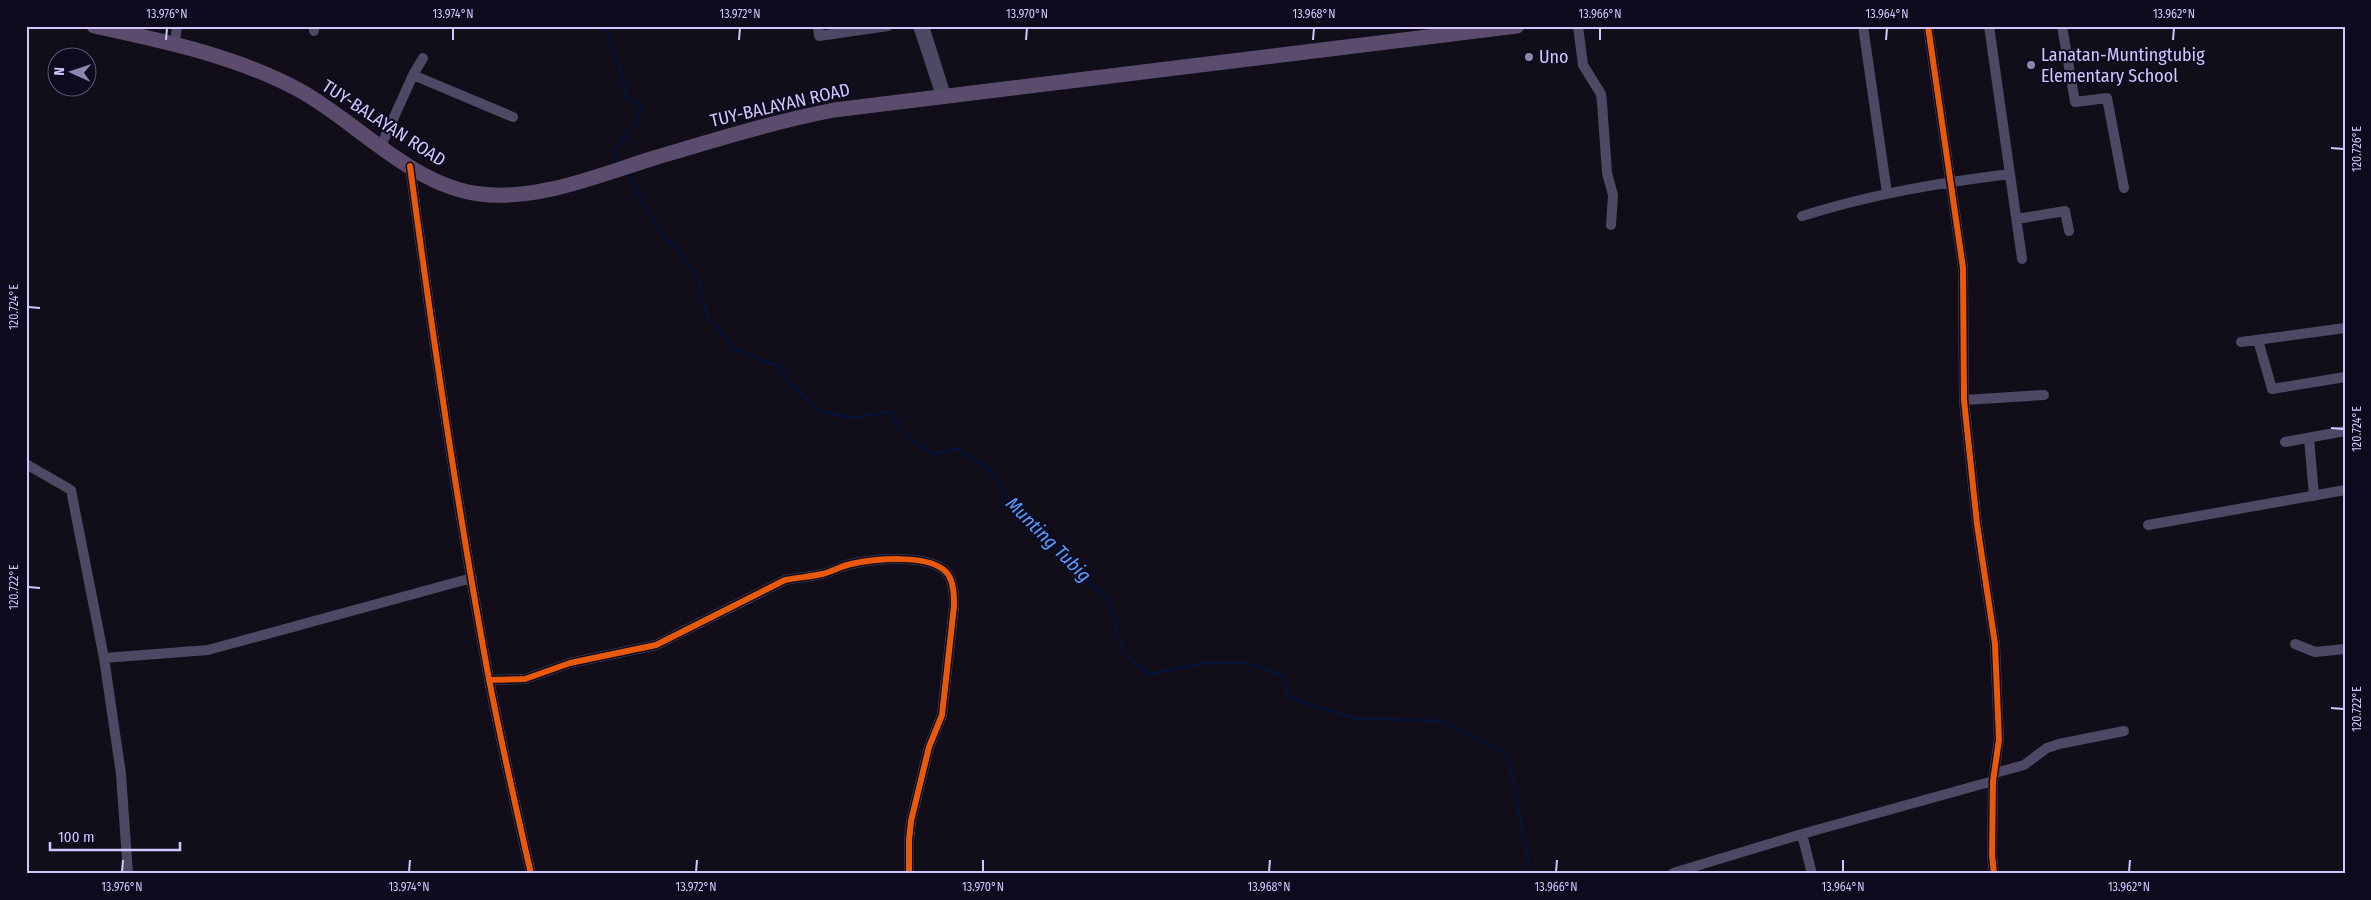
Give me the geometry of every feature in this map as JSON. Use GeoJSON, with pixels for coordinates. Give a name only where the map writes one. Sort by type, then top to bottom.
{"type":"FeatureCollection","features":[{"type":"Feature","properties":{"kind":"main road","name":"TUY-BALAYAN ROAD"},"geometry":{"type":"LineString","coordinates":[[97,26],[175,44],[236,62],[298,89],[325,105],[410,166],[448,185],[479,194],[531,192],[592,177],[787,119],[834,110],[943,95],[1517,26]]}},
{"type":"Feature","properties":{"kind":"street"},"geometry":{"type":"LineString","coordinates":[[175,44],[177,26]]}},
{"type":"Feature","properties":{"kind":"street"},"geometry":{"type":"LineString","coordinates":[[818,26],[819,36],[888,26]]}},
{"type":"Feature","properties":{"kind":"street"},"geometry":{"type":"LineString","coordinates":[[918,26],[943,95]]}},
{"type":"Feature","properties":{"kind":"street"},"geometry":{"type":"LineString","coordinates":[[924,26],[943,95]]}},
{"type":"Feature","properties":{"kind":"street"},"geometry":{"type":"LineString","coordinates":[[1578,26],[1583,65],[1600,94],[1602,103],[1606,172],[1613,195],[1611,225]]}},
{"type":"Feature","properties":{"kind":"street"},"geometry":{"type":"LineString","coordinates":[[1863,26],[1887,193]]}},
{"type":"Feature","properties":{"kind":"street"},"geometry":{"type":"LineString","coordinates":[[1928,26],[1962,268],[1964,400],[1977,524],[1995,644],[1999,740],[1994,777],[1992,854],[1994,874]]}},
{"type":"Feature","properties":{"kind":"street"},"geometry":{"type":"LineString","coordinates":[[1989,26],[2022,259]]}},
{"type":"Feature","properties":{"kind":"street"},"geometry":{"type":"LineString","coordinates":[[2062,26],[2075,102],[2107,98],[2124,188]]}},
{"type":"Feature","properties":{"kind":"street"},"geometry":{"type":"LineString","coordinates":[[380,146],[422,58]]}},
{"type":"Feature","properties":{"kind":"street"},"geometry":{"type":"LineString","coordinates":[[413,76],[513,117]]}},
{"type":"Feature","properties":{"kind":"street"},"geometry":{"type":"LineString","coordinates":[[410,166],[428,309],[460,516],[489,680],[531,874]]}},
{"type":"Feature","properties":{"kind":"street"},"geometry":{"type":"LineString","coordinates":[[1802,216],[1860,198],[1949,182],[2010,174]]}},
{"type":"Feature","properties":{"kind":"street"},"geometry":{"type":"LineString","coordinates":[[2016,219],[2065,211],[2069,231]]}},
{"type":"Feature","properties":{"kind":"street"},"geometry":{"type":"LineString","coordinates":[[2241,342],[2345,328]]}},
{"type":"Feature","properties":{"kind":"street"},"geometry":{"type":"LineString","coordinates":[[2258,340],[2272,389],[2345,377]]}},
{"type":"Feature","properties":{"kind":"street"},"geometry":{"type":"LineString","coordinates":[[1964,400],[2044,395]]}},
{"type":"Feature","properties":{"kind":"street"},"geometry":{"type":"LineString","coordinates":[[2285,442],[2345,432]]}},
{"type":"Feature","properties":{"kind":"street"},"geometry":{"type":"LineString","coordinates":[[2309,438],[2314,496]]}},
{"type":"Feature","properties":{"kind":"street"},"geometry":{"type":"LineString","coordinates":[[26,464],[71,490],[104,658],[121,774],[128,874]]}},
{"type":"Feature","properties":{"kind":"street"},"geometry":{"type":"LineString","coordinates":[[2148,525],[2345,490]]}},
{"type":"Feature","properties":{"kind":"street"},"geometry":{"type":"LineString","coordinates":[[489,680],[525,679],[570,663],[656,645],[785,580],[803,575],[820,575],[850,564],[878,560],[914,560],[933,564],[947,573],[954,590],[954,606],[942,716],[929,747],[911,821],[909,840],[910,874]]}},
{"type":"Feature","properties":{"kind":"street"},"geometry":{"type":"LineString","coordinates":[[104,658],[208,650],[472,578]]}},
{"type":"Feature","properties":{"kind":"street"},"geometry":{"type":"LineString","coordinates":[[2295,644],[2314,652],[2345,649]]}},
{"type":"Feature","properties":{"kind":"street"},"geometry":{"type":"LineString","coordinates":[[1673,873],[1994,777],[2024,765],[2048,748],[2059,744],[2124,731]]}},
{"type":"Feature","properties":{"kind":"street"},"geometry":{"type":"LineString","coordinates":[[1802,834],[1812,874]]}},
{"type":"Feature","properties":{"kind":"waterway","name":"Munting Tubig"},"geometry":{"type":"LineString","coordinates":[[605,26],[627,97],[641,105],[636,122],[614,152],[620,163]]}},
{"type":"Feature","properties":{"kind":"waterway","name":"Munting Tubig"},"geometry":{"type":"LineString","coordinates":[[625,172],[661,232],[696,273],[708,317],[734,349],[780,367],[791,385],[821,411],[852,418],[889,412],[910,440],[934,454],[957,449],[989,469],[1009,503],[1108,599],[1125,654],[1149,674],[1204,663],[1247,663],[1284,676],[1288,697],[1352,718],[1440,721],[1508,755],[1531,874]]}},
{"type":"Feature","properties":{"kind":"cycle path"},"geometry":{"type":"LineString","coordinates":[[1928,26],[1963,268],[1964,400],[1977,524],[1995,644],[1999,740],[1993,781],[1992,855],[1994,874]]}},
{"type":"Feature","properties":{"kind":"cycle path"},"geometry":{"type":"LineString","coordinates":[[410,166],[445,415],[475,601],[496,716],[531,874]]}},
{"type":"Feature","properties":{"kind":"cycle path"},"geometry":{"type":"LineString","coordinates":[[489,680],[525,679],[570,663],[656,645],[785,580],[818,575],[847,565],[873,560],[915,560],[928,562],[939,567],[947,573],[951,581],[954,606],[942,715],[929,747],[911,821],[909,874]]}},
{"type":"Feature","properties":{"kind":"place","name":"Uno"},"geometry":{"type":"Point","coordinates":[1529,57]}},
{"type":"Feature","properties":{"kind":"place","name":"Lanatan-Muntingtubig Elementary School"},"geometry":{"type":"Point","coordinates":[2031,65]}}]}
